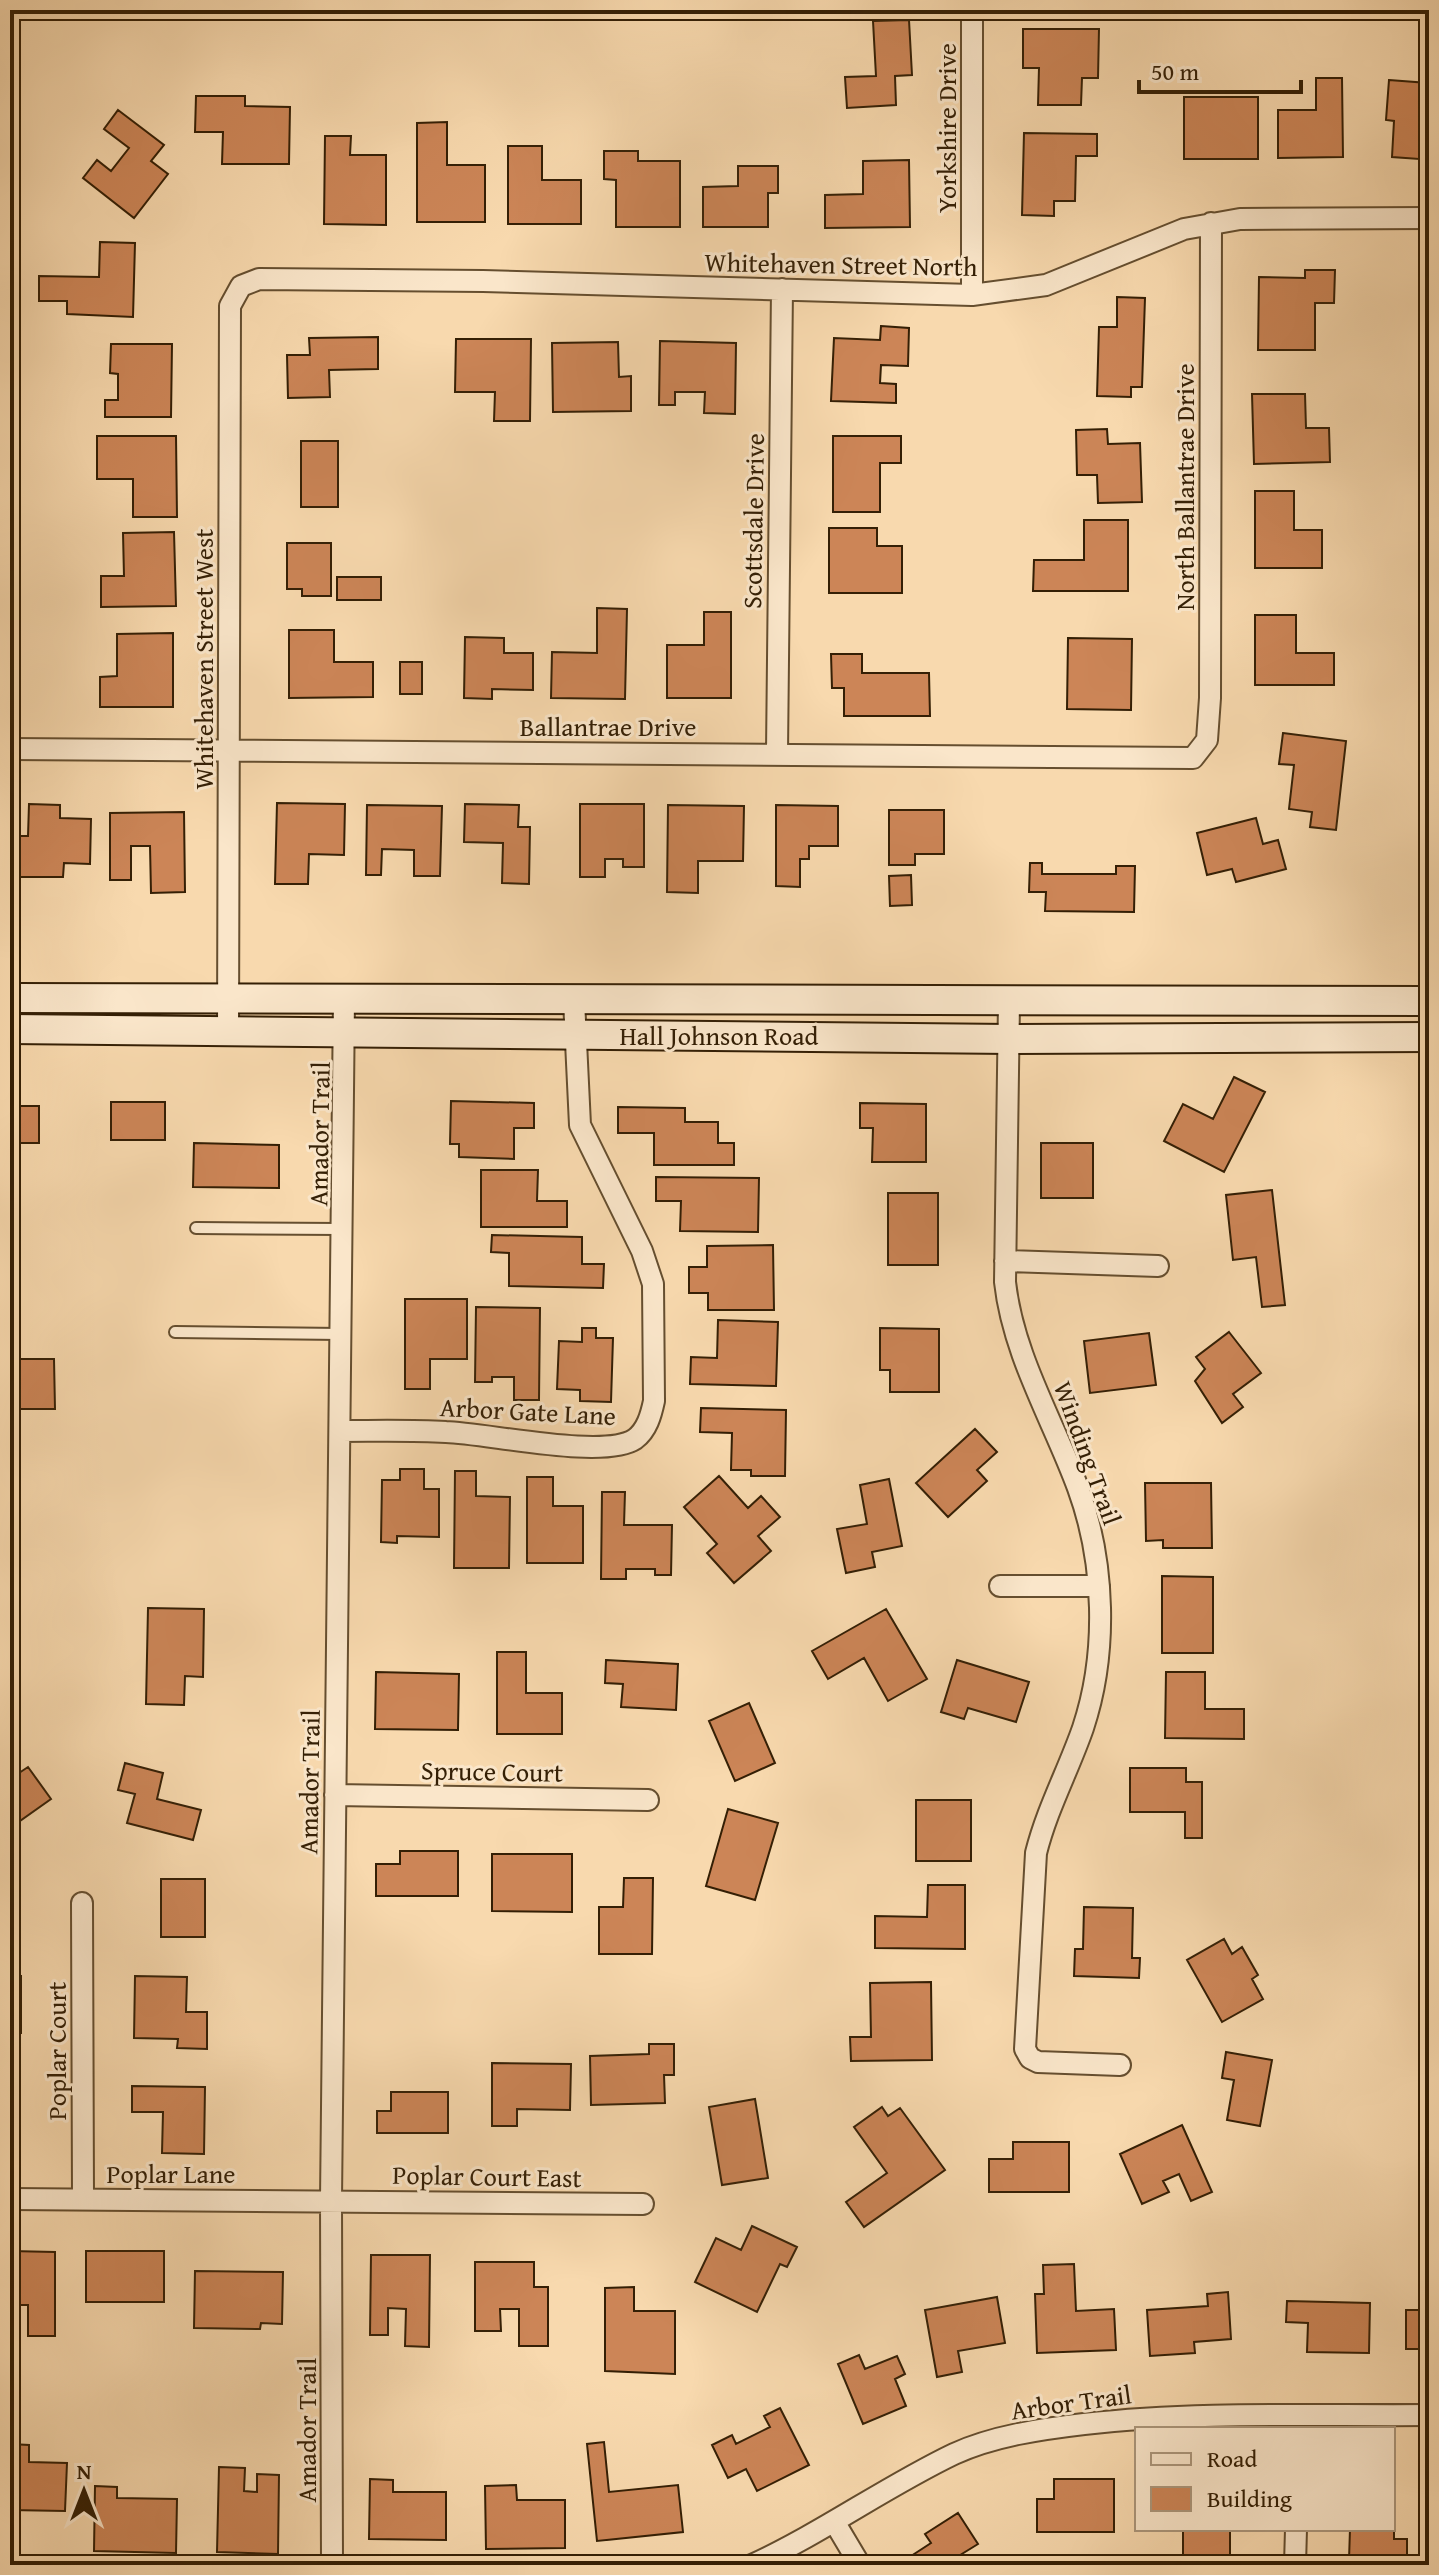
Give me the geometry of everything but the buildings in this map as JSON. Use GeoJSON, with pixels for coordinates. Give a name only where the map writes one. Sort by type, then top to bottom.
{"type":"FeatureCollection","features":[{"type":"Feature","properties":{"kind":"main road","name":"Hall Johnson Road"},"geometry":{"type":"LineString","coordinates":[[10,998],[1429,1001]]}},
{"type":"Feature","properties":{"kind":"main road","name":"Hall Johnson Road"},"geometry":{"type":"LineString","coordinates":[[10,1029],[228,1034],[1010,1039],[1429,1037]]}},
{"type":"Feature","properties":{"kind":"street","name":"Yorkshire Drive"},"geometry":{"type":"LineString","coordinates":[[972,10],[972,295]]}},
{"type":"Feature","properties":{"kind":"street","name":"Whitehaven Street North"},"geometry":{"type":"LineString","coordinates":[[241,286],[259,279],[972,295],[1046,285],[1184,229],[1211,223],[1240,219],[1429,218]]}},
{"type":"Feature","properties":{"kind":"street","name":"North Ballantrae Drive"},"geometry":{"type":"LineString","coordinates":[[1202,750],[1207,740],[1210,698],[1211,223]]}},
{"type":"Feature","properties":{"kind":"street","name":"Whitehaven Street West"},"geometry":{"type":"LineString","coordinates":[[228,1034],[230,306],[241,286]]}},
{"type":"Feature","properties":{"kind":"street","name":"Scottsdale Drive"},"geometry":{"type":"LineString","coordinates":[[777,752],[782,289]]}},
{"type":"Feature","properties":{"kind":"street","name":"Ballantrae Drive"},"geometry":{"type":"LineString","coordinates":[[10,749],[777,752],[1172,761],[1193,758],[1202,750]]}},
{"type":"Feature","properties":{"kind":"street","name":"Amador Trail"},"geometry":{"type":"LineString","coordinates":[[332,2565],[331,2200],[343,1334],[344,999]]}},
{"type":"Feature","properties":{"kind":"street","name":"Arbor Gate Lane"},"geometry":{"type":"LineString","coordinates":[[341,1431],[448,1432],[543,1444],[616,1446],[636,1438],[644,1428],[654,1401],[653,1284],[642,1251],[580,1125],[574,1000]]}},
{"type":"Feature","properties":{"kind":"street","name":"Winding Trail"},"geometry":{"type":"LineString","coordinates":[[1009,1002],[1005,1261],[1009,1320],[1078,1489],[1092,1533],[1099,1586],[1097,1654],[1084,1726],[1043,1823],[1036,1853],[1025,2049],[1030,2058],[1038,2062],[1120,2065]]}},
{"type":"Feature","properties":{"kind":"street"},"geometry":{"type":"LineString","coordinates":[[1005,1261],[1158,1266]]}},
{"type":"Feature","properties":{"kind":"street"},"geometry":{"type":"LineString","coordinates":[[1000,1586],[1099,1586]]}},
{"type":"Feature","properties":{"kind":"street","name":"Spruce Court"},"geometry":{"type":"LineString","coordinates":[[335,1795],[648,1800]]}},
{"type":"Feature","properties":{"kind":"street","name":"Poplar Court"},"geometry":{"type":"LineString","coordinates":[[82,1903],[83,2198]]}},
{"type":"Feature","properties":{"kind":"street","name":"Poplar Lane"},"geometry":{"type":"LineString","coordinates":[[10,2199],[331,2200]]}},
{"type":"Feature","properties":{"kind":"street","name":"Poplar Court East"},"geometry":{"type":"LineString","coordinates":[[331,2200],[643,2204]]}},
{"type":"Feature","properties":{"kind":"street","name":"Arbor Trail"},"geometry":{"type":"LineString","coordinates":[[752,2565],[835,2523],[955,2454],[996,2440],[1055,2428],[1142,2417],[1297,2422],[1429,2415]]}},
{"type":"Feature","properties":{"kind":"street"},"geometry":{"type":"LineString","coordinates":[[835,2523],[860,2565]]}},
{"type":"Feature","properties":{"kind":"street"},"geometry":{"type":"LineString","coordinates":[[1295,2565],[1296,2531]]}},
{"type":"Feature","properties":{"kind":"lane"},"geometry":{"type":"LineString","coordinates":[[196,1228],[344,1230]]}},
{"type":"Feature","properties":{"kind":"lane"},"geometry":{"type":"LineString","coordinates":[[175,1332],[343,1334]]}}]}
